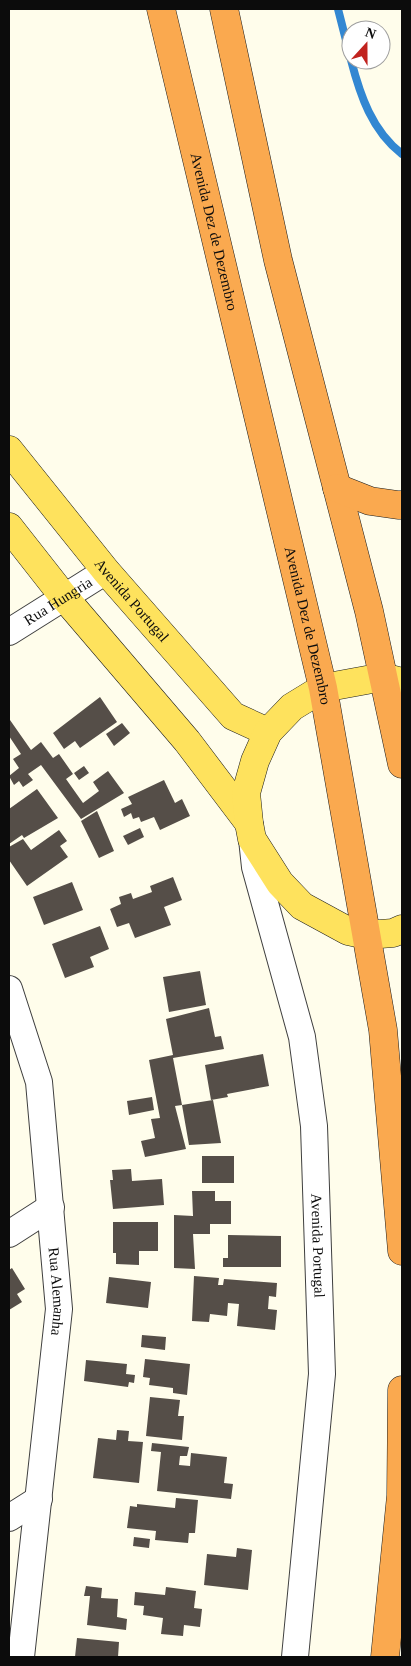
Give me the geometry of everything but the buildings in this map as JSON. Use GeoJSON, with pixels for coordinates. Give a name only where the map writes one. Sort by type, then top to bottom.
{"type":"FeatureCollection","features":[{"type":"Feature","properties":{"kind":"highway","name":"Avenida Dez de Dezembro"},"geometry":{"type":"LineString","coordinates":[[161,9],[323,688],[383,1030],[402,1250]]}},
{"type":"Feature","properties":{"kind":"highway"},"geometry":{"type":"LineString","coordinates":[[224,9],[278,260],[369,610],[396,674],[402,764]]}},
{"type":"Feature","properties":{"kind":"highway"},"geometry":{"type":"LineString","coordinates":[[338,488],[370,500],[402,504]]}},
{"type":"Feature","properties":{"kind":"highway"},"geometry":{"type":"LineString","coordinates":[[385,1657],[401,1496],[402,1390]]}},
{"type":"Feature","properties":{"kind":"main road","name":"Avenida Portugal"},"geometry":{"type":"LineString","coordinates":[[9,450],[106,571],[234,716],[268,732]]}},
{"type":"Feature","properties":{"kind":"main road"},"geometry":{"type":"LineString","coordinates":[[9,527],[64,597],[187,741],[250,831],[280,883],[302,906],[348,932],[367,935],[392,933],[402,928]]}},
{"type":"Feature","properties":{"kind":"main road"},"geometry":{"type":"LineString","coordinates":[[250,831],[246,793],[255,761],[268,732],[292,708],[323,688],[396,674]]}},
{"type":"Feature","properties":{"kind":"street","name":"Rua Hungria"},"geometry":{"type":"LineString","coordinates":[[9,632],[106,571]]}},
{"type":"Feature","properties":{"kind":"street","name":"Avenida Portugal"},"geometry":{"type":"LineString","coordinates":[[250,831],[255,867],[302,1037],[314,1126],[322,1374],[295,1657]]}},
{"type":"Feature","properties":{"kind":"street","name":"Rua Alemanha"},"geometry":{"type":"LineString","coordinates":[[9,989],[39,1082],[59,1309],[21,1657]]}},
{"type":"Feature","properties":{"kind":"street"},"geometry":{"type":"LineString","coordinates":[[9,1234],[50,1207]]}},
{"type":"Feature","properties":{"kind":"street"},"geometry":{"type":"LineString","coordinates":[[9,1518],[39,1500]]}},
{"type":"Feature","properties":{"kind":"waterway"},"geometry":{"type":"LineString","coordinates":[[338,9],[341,21]]}},
{"type":"Feature","properties":{"kind":"waterway"},"geometry":{"type":"LineString","coordinates":[[354,70],[363,99],[375,123],[383,135],[402,154]]}}]}
